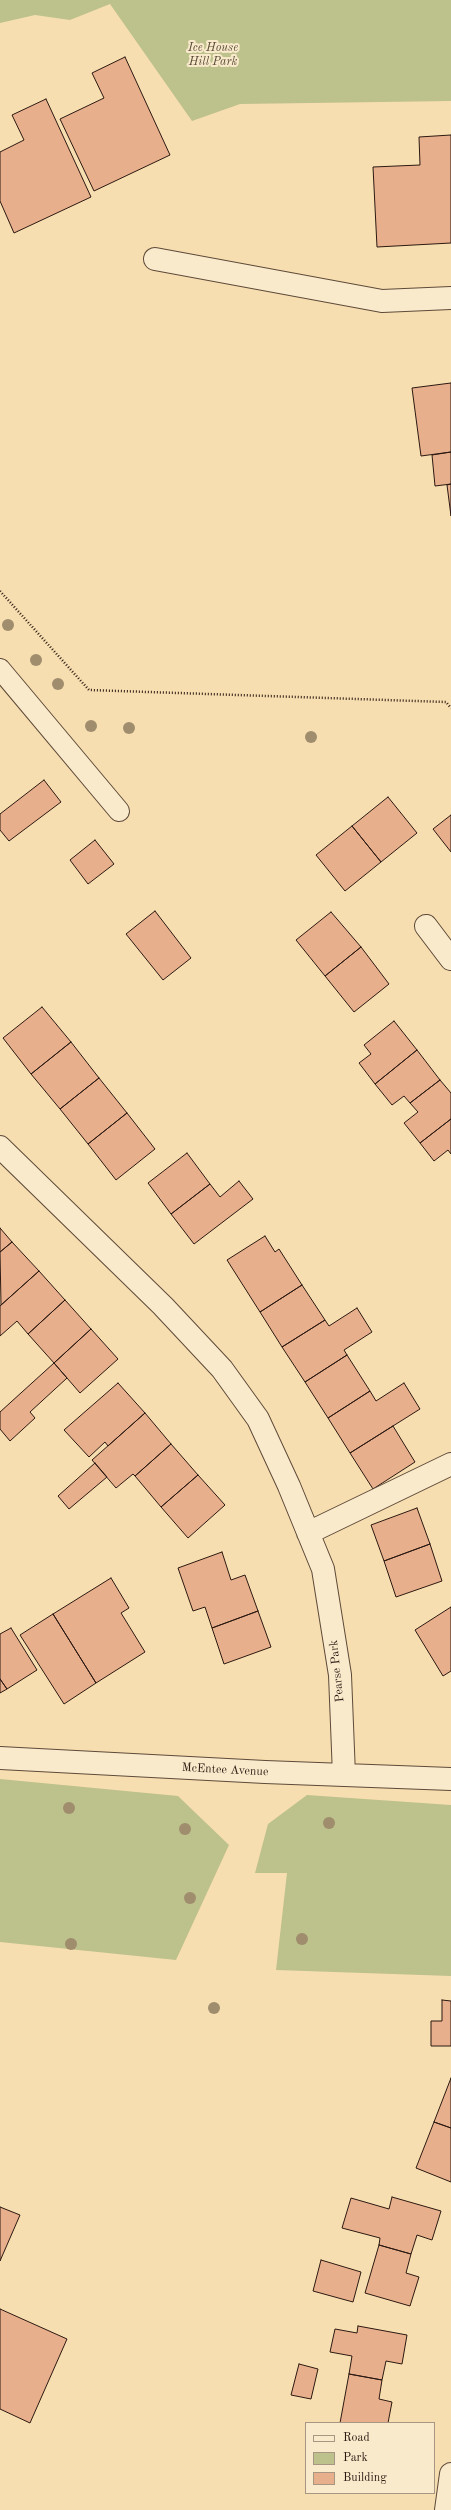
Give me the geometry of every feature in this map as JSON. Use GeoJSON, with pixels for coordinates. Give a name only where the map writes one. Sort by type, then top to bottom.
{"type":"FeatureCollection","features":[{"type":"Feature","properties":{"kind":"street"},"geometry":{"type":"LineString","coordinates":[[155,259],[382,300],[451,298]]}},
{"type":"Feature","properties":{"kind":"street"},"geometry":{"type":"LineString","coordinates":[[426,926],[451,959]]}},
{"type":"Feature","properties":{"kind":"street","name":"Pearse Park"},"geometry":{"type":"LineString","coordinates":[[0,1147],[163,1306],[222,1369],[258,1419],[323,1569],[340,1675],[344,1775]]}},
{"type":"Feature","properties":{"kind":"street"},"geometry":{"type":"LineString","coordinates":[[308,1533],[451,1464]]}},
{"type":"Feature","properties":{"kind":"street","name":"McEntee Avenue"},"geometry":{"type":"LineString","coordinates":[[0,1758],[451,1779]]}},
{"type":"Feature","properties":{"kind":"street"},"geometry":{"type":"LineString","coordinates":[[446,2510],[451,2474]]}},
{"type":"Feature","properties":{"kind":"lane"},"geometry":{"type":"LineString","coordinates":[[0,669],[119,811]]}},
{"type":"Feature","properties":{"kind":"path"},"geometry":{"type":"LineString","coordinates":[[0,591],[89,690],[446,702],[451,708]]}},
{"type":"Feature","properties":{"kind":"green space","name":"Ice House Hill Park"},"geometry":{"type":"Polygon","coordinates":[[[0,0],[451,0],[451,101],[240,104],[192,121],[110,4],[70,20],[35,15],[0,23],[0,0]]]}},
{"type":"Feature","properties":{"kind":"green space"},"geometry":{"type":"Polygon","coordinates":[[[0,1779],[178,1796],[229,1845],[176,1960],[0,1942],[0,1779]]]}},
{"type":"Feature","properties":{"kind":"green space"},"geometry":{"type":"Polygon","coordinates":[[[307,1795],[451,1805],[451,1976],[276,1970],[287,1873],[255,1873],[268,1824],[307,1795]]]}},
{"type":"Feature","properties":{"kind":"building"},"geometry":{"type":"Polygon","coordinates":[[[125,57],[170,155],[94,191],[60,119],[104,98],[92,73],[125,57]]]}},
{"type":"Feature","properties":{"kind":"building"},"geometry":{"type":"Polygon","coordinates":[[[46,99],[91,197],[14,233],[0,201],[0,152],[24,140],[12,115],[46,99]]]}},
{"type":"Feature","properties":{"kind":"building"},"geometry":{"type":"Polygon","coordinates":[[[451,135],[451,243],[377,247],[373,167],[420,165],[419,137],[451,135]]]}},
{"type":"Feature","properties":{"kind":"building"},"geometry":{"type":"Polygon","coordinates":[[[451,383],[451,452],[421,456],[412,388],[451,383]]]}},
{"type":"Feature","properties":{"kind":"building"},"geometry":{"type":"Polygon","coordinates":[[[451,452],[451,484],[435,486],[432,455],[451,452]]]}},
{"type":"Feature","properties":{"kind":"building"},"geometry":{"type":"Polygon","coordinates":[[[451,484],[451,516],[447,485],[451,484]]]}},
{"type":"Feature","properties":{"kind":"building"},"geometry":{"type":"Polygon","coordinates":[[[44,780],[61,802],[9,841],[0,830],[0,814],[44,780]]]}},
{"type":"Feature","properties":{"kind":"building"},"geometry":{"type":"Polygon","coordinates":[[[388,797],[417,833],[381,862],[352,826],[388,797]]]}},
{"type":"Feature","properties":{"kind":"building"},"geometry":{"type":"Polygon","coordinates":[[[451,815],[451,852],[433,829],[451,815]]]}},
{"type":"Feature","properties":{"kind":"building"},"geometry":{"type":"Polygon","coordinates":[[[352,826],[381,862],[345,891],[316,855],[352,826]]]}},
{"type":"Feature","properties":{"kind":"building"},"geometry":{"type":"Polygon","coordinates":[[[95,840],[114,864],[88,884],[70,860],[95,840]]]}},
{"type":"Feature","properties":{"kind":"building"},"geometry":{"type":"Polygon","coordinates":[[[155,911],[191,958],[163,980],[126,934],[155,911]]]}},
{"type":"Feature","properties":{"kind":"building"},"geometry":{"type":"Polygon","coordinates":[[[331,912],[361,947],[325,976],[296,940],[331,912]]]}},
{"type":"Feature","properties":{"kind":"building"},"geometry":{"type":"Polygon","coordinates":[[[361,947],[389,984],[354,1012],[325,976],[361,947]]]}},
{"type":"Feature","properties":{"kind":"building"},"geometry":{"type":"Polygon","coordinates":[[[42,1007],[71,1042],[31,1074],[3,1038],[42,1007]]]}},
{"type":"Feature","properties":{"kind":"building"},"geometry":{"type":"Polygon","coordinates":[[[394,1021],[417,1050],[375,1084],[359,1063],[371,1054],[364,1045],[394,1021]]]}},
{"type":"Feature","properties":{"kind":"building"},"geometry":{"type":"Polygon","coordinates":[[[71,1042],[99,1078],[60,1109],[31,1074],[71,1042]]]}},
{"type":"Feature","properties":{"kind":"building"},"geometry":{"type":"Polygon","coordinates":[[[417,1050],[440,1080],[410,1103],[404,1096],[392,1105],[375,1084],[417,1050]]]}},
{"type":"Feature","properties":{"kind":"building"},"geometry":{"type":"Polygon","coordinates":[[[99,1078],[127,1113],[88,1144],[60,1109],[99,1078]]]}},
{"type":"Feature","properties":{"kind":"building"},"geometry":{"type":"Polygon","coordinates":[[[440,1080],[451,1093],[451,1119],[420,1143],[404,1123],[418,1112],[410,1103],[440,1080]]]}},
{"type":"Feature","properties":{"kind":"building"},"geometry":{"type":"Polygon","coordinates":[[[127,1113],[155,1149],[116,1180],[88,1144],[127,1113]]]}},
{"type":"Feature","properties":{"kind":"building"},"geometry":{"type":"Polygon","coordinates":[[[451,1119],[451,1154],[448,1150],[434,1161],[420,1143],[451,1119]]]}},
{"type":"Feature","properties":{"kind":"building"},"geometry":{"type":"Polygon","coordinates":[[[187,1153],[210,1184],[171,1214],[148,1183],[187,1153]]]}},
{"type":"Feature","properties":{"kind":"building"},"geometry":{"type":"Polygon","coordinates":[[[239,1181],[253,1199],[194,1244],[171,1214],[210,1184],[220,1197],[239,1181]]]}},
{"type":"Feature","properties":{"kind":"building"},"geometry":{"type":"Polygon","coordinates":[[[0,1228],[12,1242],[0,1252],[0,1228]]]}},
{"type":"Feature","properties":{"kind":"building"},"geometry":{"type":"Polygon","coordinates":[[[265,1236],[275,1252],[279,1249],[302,1285],[260,1312],[227,1260],[265,1236]]]}},
{"type":"Feature","properties":{"kind":"building"},"geometry":{"type":"Polygon","coordinates":[[[12,1242],[39,1271],[1,1305],[0,1252],[12,1242]]]}},
{"type":"Feature","properties":{"kind":"building"},"geometry":{"type":"Polygon","coordinates":[[[39,1271],[65,1300],[28,1334],[17,1321],[0,1336],[0,1306],[39,1271]]]}},
{"type":"Feature","properties":{"kind":"building"},"geometry":{"type":"Polygon","coordinates":[[[302,1285],[325,1320],[282,1347],[260,1312],[302,1285]]]}},
{"type":"Feature","properties":{"kind":"building"},"geometry":{"type":"Polygon","coordinates":[[[65,1300],[91,1329],[54,1363],[28,1334],[65,1300]]]}},
{"type":"Feature","properties":{"kind":"building"},"geometry":{"type":"Polygon","coordinates":[[[357,1308],[372,1332],[344,1350],[347,1355],[305,1382],[282,1347],[325,1320],[329,1326],[357,1308]]]}},
{"type":"Feature","properties":{"kind":"building"},"geometry":{"type":"Polygon","coordinates":[[[91,1329],[118,1359],[80,1393],[54,1363],[91,1329]]]}},
{"type":"Feature","properties":{"kind":"building"},"geometry":{"type":"Polygon","coordinates":[[[347,1355],[370,1391],[328,1418],[305,1382],[347,1355]]]}},
{"type":"Feature","properties":{"kind":"building"},"geometry":{"type":"Polygon","coordinates":[[[54,1363],[67,1378],[30,1412],[35,1418],[10,1441],[0,1429],[0,1412],[54,1363]]]}},
{"type":"Feature","properties":{"kind":"building"},"geometry":{"type":"Polygon","coordinates":[[[118,1383],[145,1413],[108,1446],[105,1442],[89,1457],[64,1430],[118,1383]]]}},
{"type":"Feature","properties":{"kind":"building"},"geometry":{"type":"Polygon","coordinates":[[[404,1383],[420,1409],[350,1453],[328,1418],[370,1391],[376,1401],[404,1383]]]}},
{"type":"Feature","properties":{"kind":"building"},"geometry":{"type":"Polygon","coordinates":[[[145,1413],[171,1444],[135,1476],[133,1474],[116,1488],[92,1460],[145,1413]]]}},
{"type":"Feature","properties":{"kind":"building"},"geometry":{"type":"Polygon","coordinates":[[[393,1426],[415,1462],[373,1489],[350,1453],[393,1426]]]}},
{"type":"Feature","properties":{"kind":"building"},"geometry":{"type":"Polygon","coordinates":[[[171,1444],[198,1475],[161,1507],[135,1476],[171,1444]]]}},
{"type":"Feature","properties":{"kind":"building"},"geometry":{"type":"Polygon","coordinates":[[[95,1463],[107,1477],[69,1509],[58,1496],[95,1463]]]}},
{"type":"Feature","properties":{"kind":"building"},"geometry":{"type":"Polygon","coordinates":[[[198,1475],[225,1505],[188,1538],[161,1507],[198,1475]]]}},
{"type":"Feature","properties":{"kind":"building"},"geometry":{"type":"Polygon","coordinates":[[[417,1508],[430,1544],[384,1561],[371,1525],[417,1508]]]}},
{"type":"Feature","properties":{"kind":"building"},"geometry":{"type":"Polygon","coordinates":[[[430,1544],[442,1581],[396,1597],[384,1561],[430,1544]]]}},
{"type":"Feature","properties":{"kind":"building"},"geometry":{"type":"Polygon","coordinates":[[[222,1552],[231,1580],[245,1575],[258,1611],[212,1628],[205,1607],[193,1611],[178,1568],[222,1552]]]}},
{"type":"Feature","properties":{"kind":"building"},"geometry":{"type":"Polygon","coordinates":[[[111,1578],[129,1608],[121,1613],[145,1652],[96,1683],[53,1614],[111,1578]]]}},
{"type":"Feature","properties":{"kind":"building"},"geometry":{"type":"Polygon","coordinates":[[[451,1607],[451,1671],[443,1676],[415,1630],[451,1607]]]}},
{"type":"Feature","properties":{"kind":"building"},"geometry":{"type":"Polygon","coordinates":[[[258,1611],[271,1647],[224,1664],[212,1628],[258,1611]]]}},
{"type":"Feature","properties":{"kind":"building"},"geometry":{"type":"Polygon","coordinates":[[[53,1614],[96,1683],[64,1704],[20,1635],[53,1614]]]}},
{"type":"Feature","properties":{"kind":"building"},"geometry":{"type":"Polygon","coordinates":[[[11,1628],[37,1670],[7,1689],[0,1679],[0,1634],[11,1628]]]}},
{"type":"Feature","properties":{"kind":"building"},"geometry":{"type":"Polygon","coordinates":[[[0,1679],[7,1689],[0,1693],[0,1679]]]}},
{"type":"Feature","properties":{"kind":"building"},"geometry":{"type":"Polygon","coordinates":[[[442,2000],[451,2001],[451,2046],[431,2046],[431,2021],[442,2021],[442,2000]]]}},
{"type":"Feature","properties":{"kind":"building"},"geometry":{"type":"Polygon","coordinates":[[[451,2078],[451,2128],[434,2122],[451,2078]]]}},
{"type":"Feature","properties":{"kind":"building"},"geometry":{"type":"Polygon","coordinates":[[[434,2122],[451,2128],[451,2182],[416,2168],[434,2122]]]}},
{"type":"Feature","properties":{"kind":"building"},"geometry":{"type":"Polygon","coordinates":[[[392,2197],[441,2211],[432,2240],[417,2235],[411,2254],[379,2245],[380,2238],[342,2228],[351,2198],[389,2209],[392,2197]]]}},
{"type":"Feature","properties":{"kind":"building"},"geometry":{"type":"Polygon","coordinates":[[[0,2207],[20,2215],[0,2261],[0,2207]]]}},
{"type":"Feature","properties":{"kind":"building"},"geometry":{"type":"Polygon","coordinates":[[[379,2245],[411,2254],[406,2273],[419,2277],[410,2306],[365,2293],[379,2245]]]}},
{"type":"Feature","properties":{"kind":"building"},"geometry":{"type":"Polygon","coordinates":[[[321,2260],[361,2272],[353,2302],[313,2291],[321,2260]]]}},
{"type":"Feature","properties":{"kind":"building"},"geometry":{"type":"Polygon","coordinates":[[[0,2309],[67,2339],[30,2423],[0,2409],[0,2309]]]}},
{"type":"Feature","properties":{"kind":"building"},"geometry":{"type":"Polygon","coordinates":[[[358,2326],[407,2335],[402,2364],[386,2361],[382,2380],[349,2374],[352,2356],[330,2352],[335,2329],[357,2333],[358,2326]]]}},
{"type":"Feature","properties":{"kind":"building"},"geometry":{"type":"Polygon","coordinates":[[[299,2364],[318,2369],[311,2399],[291,2395],[299,2364]]]}},
{"type":"Feature","properties":{"kind":"building"},"geometry":{"type":"Polygon","coordinates":[[[349,2374],[382,2380],[379,2399],[392,2402],[388,2422],[340,2422],[349,2374]]]}}]}
